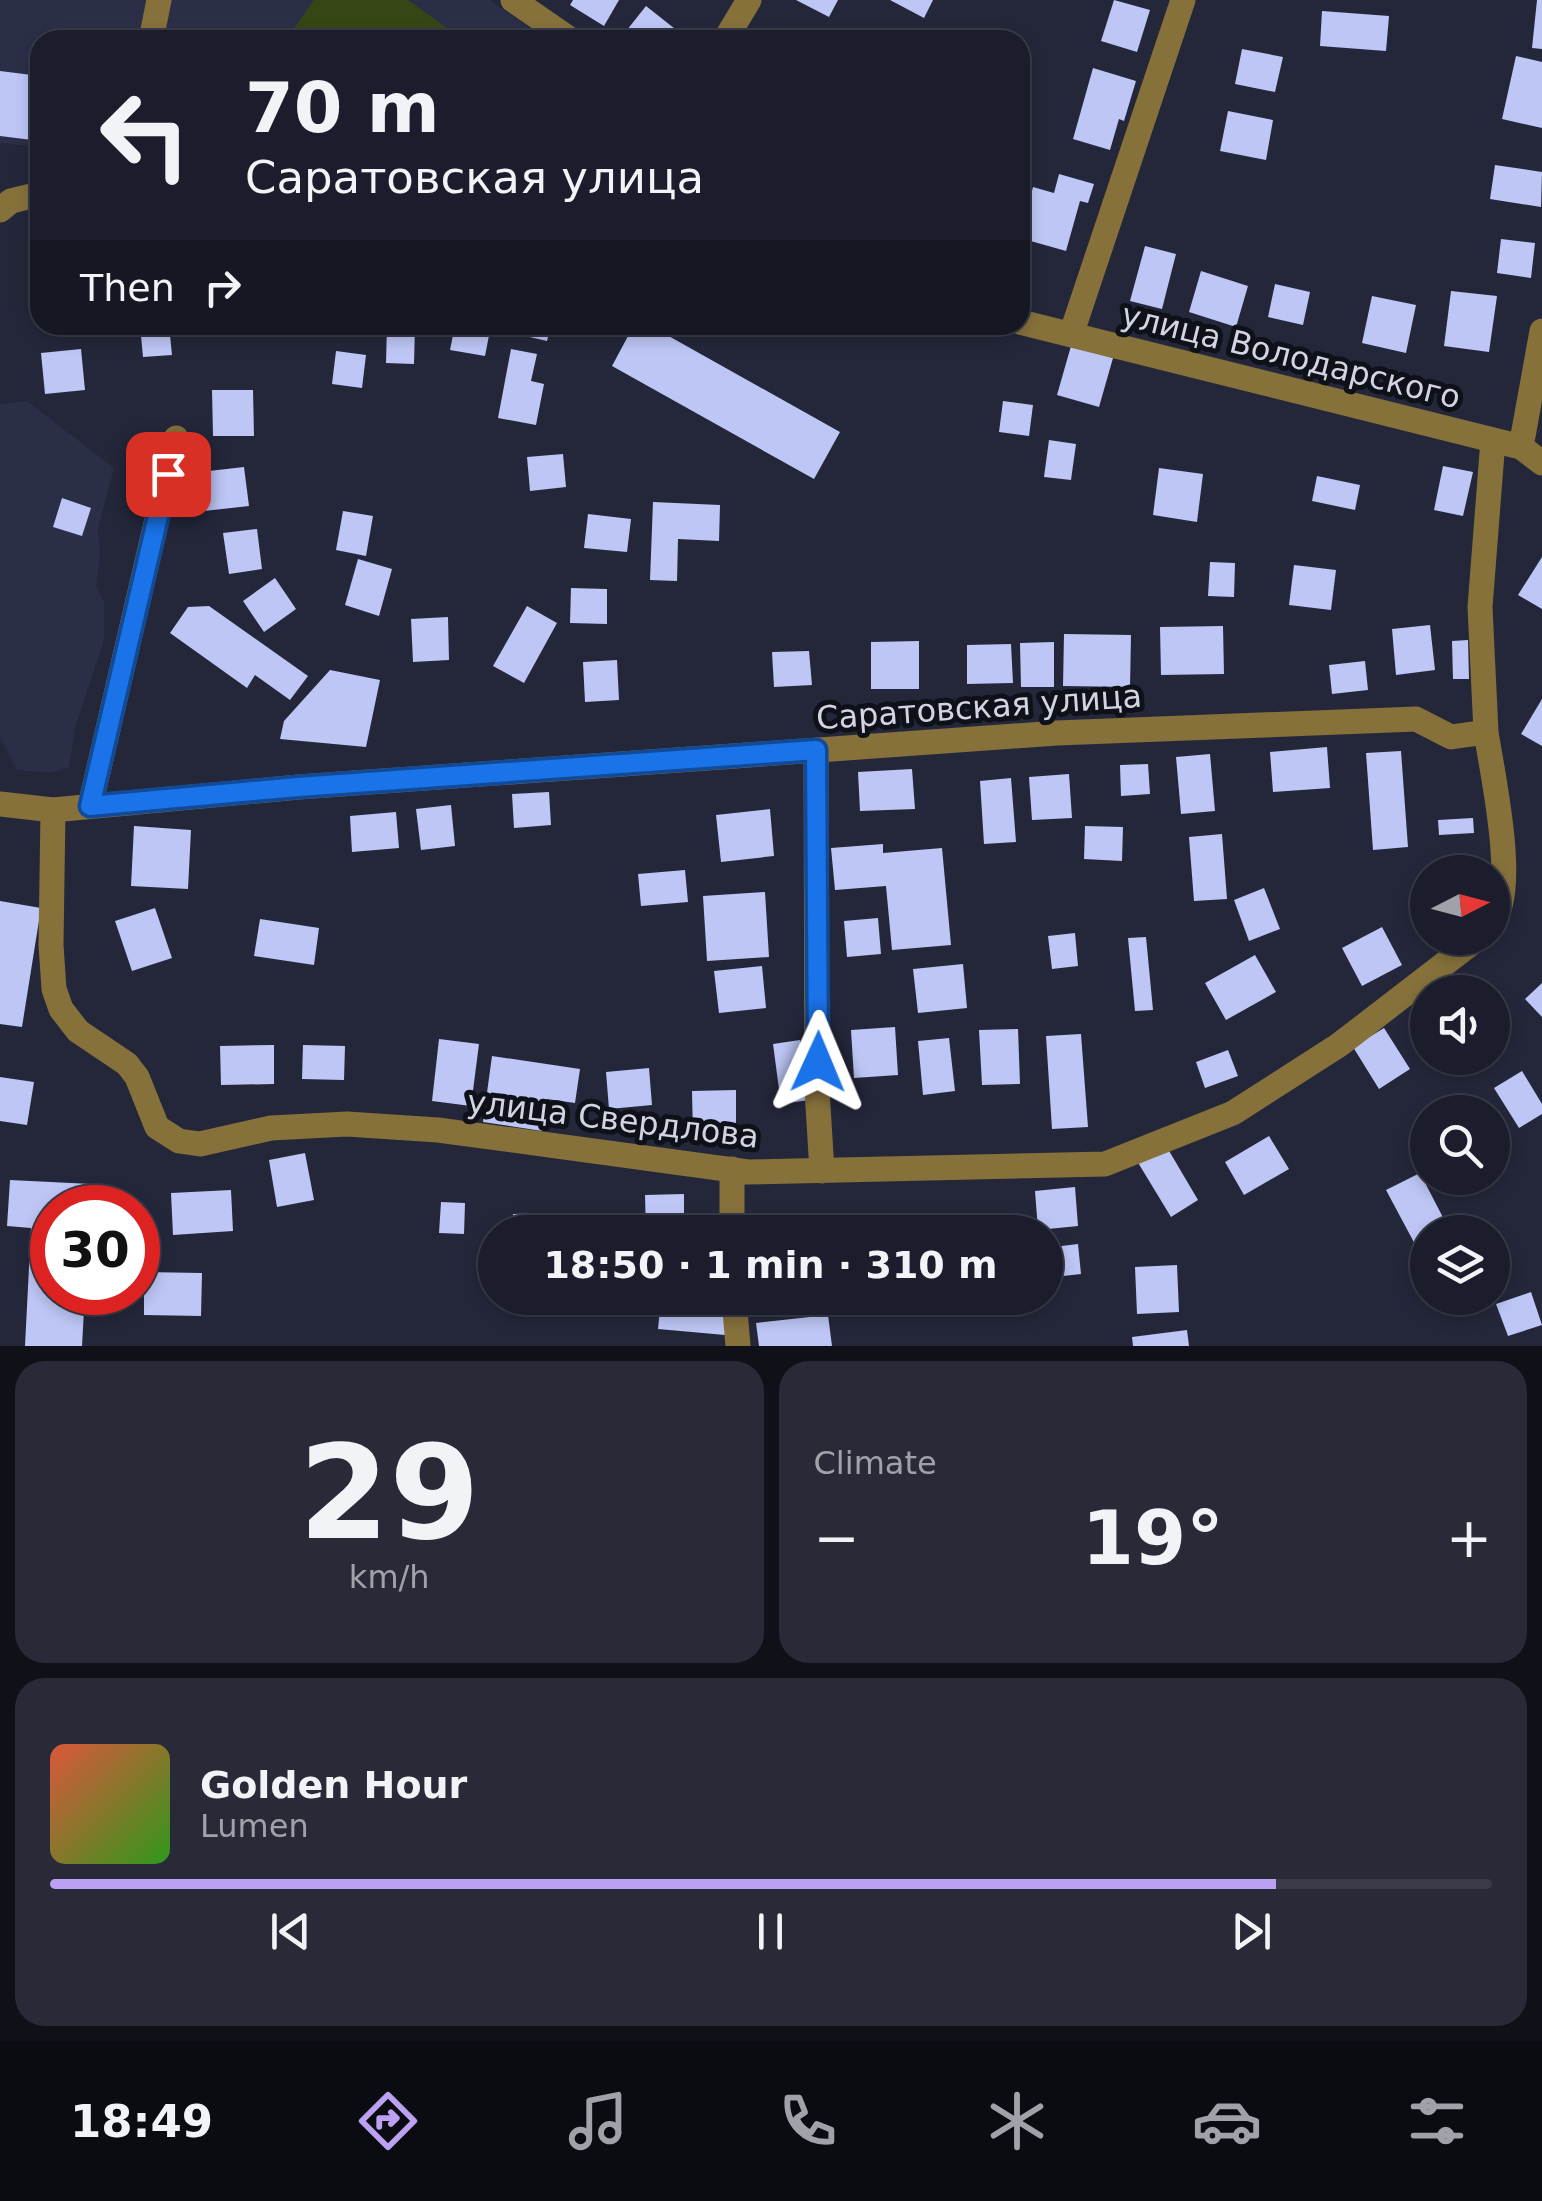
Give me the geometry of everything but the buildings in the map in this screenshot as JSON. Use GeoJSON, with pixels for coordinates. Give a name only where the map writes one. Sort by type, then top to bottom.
{"type":"FeatureCollection","features":[{"type":"Feature","properties":{"kind":"street"},"geometry":{"type":"LineString","coordinates":[[153,30],[159,0]]}},
{"type":"Feature","properties":{"kind":"street"},"geometry":{"type":"LineString","coordinates":[[513,0],[556,30]]}},
{"type":"Feature","properties":{"kind":"street"},"geometry":{"type":"LineString","coordinates":[[731,30],[748,0]]}},
{"type":"Feature","properties":{"kind":"street"},"geometry":{"type":"LineString","coordinates":[[1070,335],[1182,0]]}},
{"type":"Feature","properties":{"kind":"street"},"geometry":{"type":"LineString","coordinates":[[0,210],[30,197]]}},
{"type":"Feature","properties":{"kind":"street","name":"улица Володарского"},"geometry":{"type":"LineString","coordinates":[[1030,325],[1521,447],[1542,463]]}},
{"type":"Feature","properties":{"kind":"street"},"geometry":{"type":"LineString","coordinates":[[1521,447],[1542,331]]}},
{"type":"Feature","properties":{"kind":"street"},"geometry":{"type":"LineString","coordinates":[[90,806],[176,438]]}},
{"type":"Feature","properties":{"kind":"street"},"geometry":{"type":"LineString","coordinates":[[1493,440],[1480,607],[1486,732],[1503,855]]}},
{"type":"Feature","properties":{"kind":"street","name":"Саратовская улица"},"geometry":{"type":"LineString","coordinates":[[0,804],[53,810],[298,787],[1057,733],[1416,719],[1450,737],[1486,732]]}},
{"type":"Feature","properties":{"kind":"street"},"geometry":{"type":"LineString","coordinates":[[816,750],[817,1090],[822,1172]]}},
{"type":"Feature","properties":{"kind":"street","name":"улица Свердлова"},"geometry":{"type":"LineString","coordinates":[[53,810],[54,989],[68,1020],[78,1031],[127,1064],[137,1077],[157,1127],[168,1136],[200,1144],[271,1128],[365,1126],[438,1130],[732,1169],[822,1172],[1105,1164],[1233,1113],[1339,1044],[1456,955]]}},
{"type":"Feature","properties":{"kind":"street"},"geometry":{"type":"LineString","coordinates":[[732,1169],[732,1215]]}},
{"type":"Feature","properties":{"kind":"street"},"geometry":{"type":"LineString","coordinates":[[735,1315],[738,1346]]}},
{"type":"Feature","properties":{"kind":"shaded area"},"geometry":{"type":"Polygon","coordinates":[[[0,0],[490,0],[532,30],[30,30],[30,146],[0,143],[0,0]]]}},
{"type":"Feature","properties":{"kind":"shaded area"},"geometry":{"type":"Polygon","coordinates":[[[27,401],[114,468],[98,528],[96,586],[104,602],[104,640],[75,728],[69,767],[51,773],[17,770],[0,737],[0,404],[27,401]]]}},
{"type":"Feature","properties":{"kind":"green space"},"geometry":{"type":"Polygon","coordinates":[[[314,0],[408,0],[450,30],[293,30],[314,0]]]}},
{"type":"Feature","properties":{"kind":"route"},"geometry":{"type":"LineString","coordinates":[[168,474],[90,806],[816,750],[818,1062]]}}]}
